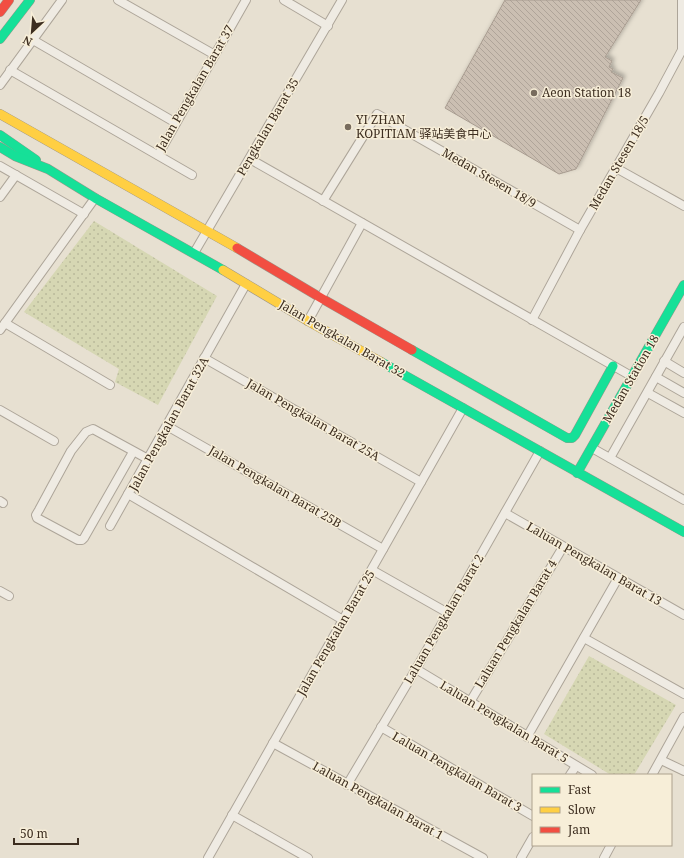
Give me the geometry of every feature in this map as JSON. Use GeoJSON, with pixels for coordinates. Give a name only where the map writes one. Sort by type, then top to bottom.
{"type":"FeatureCollection","features":[{"type":"Feature","properties":{"kind":"street"},"geometry":{"type":"LineString","coordinates":[[0,12],[9,0]]}},
{"type":"Feature","properties":{"kind":"street"},"geometry":{"type":"LineString","coordinates":[[0,39],[30,0]]}},
{"type":"Feature","properties":{"kind":"street"},"geometry":{"type":"LineString","coordinates":[[0,85],[62,0]]}},
{"type":"Feature","properties":{"kind":"street"},"geometry":{"type":"LineString","coordinates":[[118,0],[215,55]]}},
{"type":"Feature","properties":{"kind":"street","name":"Jalan Pengkalan Barat 37"},"geometry":{"type":"LineString","coordinates":[[10,70],[158,155],[246,0]]}},
{"type":"Feature","properties":{"kind":"street"},"geometry":{"type":"LineString","coordinates":[[284,0],[328,26]]}},
{"type":"Feature","properties":{"kind":"street","name":"Pengkalan Barat 35"},"geometry":{"type":"LineString","coordinates":[[194,253],[342,0]]}},
{"type":"Feature","properties":{"kind":"street","name":"Medan Stesen 18/5"},"geometry":{"type":"LineString","coordinates":[[532,320],[580,230],[682,50],[682,0]]}},
{"type":"Feature","properties":{"kind":"street"},"geometry":{"type":"LineString","coordinates":[[33,40],[176,123]]}},
{"type":"Feature","properties":{"kind":"street"},"geometry":{"type":"LineString","coordinates":[[0,114],[207,230],[321,298],[567,438],[572,438],[575,435],[612,366]]}},
{"type":"Feature","properties":{"kind":"street","name":"Medan Stesen 18/9"},"geometry":{"type":"LineString","coordinates":[[324,201],[377,114],[580,230]]}},
{"type":"Feature","properties":{"kind":"street"},"geometry":{"type":"LineString","coordinates":[[0,135],[48,169]]}},
{"type":"Feature","properties":{"kind":"street","name":"Jalan Pengkalan Barat 32"},"geometry":{"type":"LineString","coordinates":[[0,147],[15,156],[48,169],[95,198],[194,253],[308,320],[684,532]]}},
{"type":"Feature","properties":{"kind":"street"},"geometry":{"type":"LineString","coordinates":[[158,155],[192,174]]}},
{"type":"Feature","properties":{"kind":"street"},"geometry":{"type":"LineString","coordinates":[[250,159],[632,377]]}},
{"type":"Feature","properties":{"kind":"street"},"geometry":{"type":"LineString","coordinates":[[0,166],[84,214]]}},
{"type":"Feature","properties":{"kind":"street"},"geometry":{"type":"LineString","coordinates":[[616,168],[684,206]]}},
{"type":"Feature","properties":{"kind":"street"},"geometry":{"type":"LineString","coordinates":[[0,197],[16,175]]}},
{"type":"Feature","properties":{"kind":"street"},"geometry":{"type":"LineString","coordinates":[[0,330],[95,198]]}},
{"type":"Feature","properties":{"kind":"street"},"geometry":{"type":"LineString","coordinates":[[308,320],[362,223]]}},
{"type":"Feature","properties":{"kind":"street","name":"Jalan Pengkalan Barat 32A"},"geometry":{"type":"LineString","coordinates":[[246,284],[128,494],[343,620]]}},
{"type":"Feature","properties":{"kind":"street","name":"Medan Station 18"},"geometry":{"type":"LineString","coordinates":[[577,473],[684,285]]}},
{"type":"Feature","properties":{"kind":"street"},"geometry":{"type":"LineString","coordinates":[[5,323],[110,385]]}},
{"type":"Feature","properties":{"kind":"street"},"geometry":{"type":"LineString","coordinates":[[610,458],[684,327]]}},
{"type":"Feature","properties":{"kind":"street","name":"Jalan Pengkalan Barat 25A"},"geometry":{"type":"LineString","coordinates":[[204,358],[421,482]]}},
{"type":"Feature","properties":{"kind":"street"},"geometry":{"type":"LineString","coordinates":[[664,361],[684,373]]}},
{"type":"Feature","properties":{"kind":"street"},"geometry":{"type":"LineString","coordinates":[[656,377],[684,393]]}},
{"type":"Feature","properties":{"kind":"street"},"geometry":{"type":"LineString","coordinates":[[648,393],[684,413]]}},
{"type":"Feature","properties":{"kind":"street","name":"Jalan Pengkalan Barat 25"},"geometry":{"type":"LineString","coordinates":[[208,858],[463,408]]}},
{"type":"Feature","properties":{"kind":"street"},"geometry":{"type":"LineString","coordinates":[[0,410],[54,441]]}},
{"type":"Feature","properties":{"kind":"street","name":"Jalan Pengkalan Barat 25B"},"geometry":{"type":"LineString","coordinates":[[166,426],[383,549]]}},
{"type":"Feature","properties":{"kind":"street"},"geometry":{"type":"LineString","coordinates":[[133,452],[82,540],[78,540],[38,518],[36,515],[38,510],[71,451],[86,432],[93,429],[148,459]]}},
{"type":"Feature","properties":{"kind":"street"},"geometry":{"type":"LineString","coordinates":[[592,448],[684,500]]}},
{"type":"Feature","properties":{"kind":"street","name":"Laluan Pengkalan Barat 2"},"geometry":{"type":"LineString","coordinates":[[348,785],[540,451]]}},
{"type":"Feature","properties":{"kind":"street"},"geometry":{"type":"LineString","coordinates":[[110,526],[128,494]]}},
{"type":"Feature","properties":{"kind":"street","name":"Laluan Pengkalan Barat 13"},"geometry":{"type":"LineString","coordinates":[[505,512],[562,547],[684,615]]}},
{"type":"Feature","properties":{"kind":"street","name":"Laluan Pengkalan Barat 4"},"geometry":{"type":"LineString","coordinates":[[470,702],[562,547]]}},
{"type":"Feature","properties":{"kind":"street"},"geometry":{"type":"LineString","coordinates":[[372,570],[448,613]]}},
{"type":"Feature","properties":{"kind":"street"},"geometry":{"type":"LineString","coordinates":[[527,737],[618,578]]}},
{"type":"Feature","properties":{"kind":"street"},"geometry":{"type":"LineString","coordinates":[[0,591],[9,596]]}},
{"type":"Feature","properties":{"kind":"street"},"geometry":{"type":"LineString","coordinates":[[584,638],[684,694]]}},
{"type":"Feature","properties":{"kind":"street","name":"Laluan Pengkalan Barat 5"},"geometry":{"type":"LineString","coordinates":[[416,669],[590,774]]}},
{"type":"Feature","properties":{"kind":"street"},"geometry":{"type":"LineString","coordinates":[[653,774],[684,717]]}},
{"type":"Feature","properties":{"kind":"street","name":"Laluan Pengkalan Barat 3"},"geometry":{"type":"LineString","coordinates":[[381,727],[532,815]]}},
{"type":"Feature","properties":{"kind":"street","name":"Laluan Pengkalan Barat 1"},"geometry":{"type":"LineString","coordinates":[[273,743],[483,858]]}},
{"type":"Feature","properties":{"kind":"street"},"geometry":{"type":"LineString","coordinates":[[661,760],[684,771]]}},
{"type":"Feature","properties":{"kind":"street"},"geometry":{"type":"LineString","coordinates":[[571,774],[576,766]]}},
{"type":"Feature","properties":{"kind":"street"},"geometry":{"type":"LineString","coordinates":[[232,816],[308,858]]}},
{"type":"Feature","properties":{"kind":"street"},"geometry":{"type":"LineString","coordinates":[[521,858],[532,839]]}},
{"type":"Feature","properties":{"kind":"street"},"geometry":{"type":"LineString","coordinates":[[604,858],[610,846]]}},
{"type":"Feature","properties":{"kind":"green space"},"geometry":{"type":"Polygon","coordinates":[[[94,221],[217,296],[158,405],[115,382],[119,369],[24,312],[94,221]]]}},
{"type":"Feature","properties":{"kind":"green space"},"geometry":{"type":"Polygon","coordinates":[[[589,656],[676,705],[635,774],[609,774],[544,734],[589,656]]]}},
{"type":"Feature","properties":{"kind":"building","name":"Aeon Station 18"},"geometry":{"type":"Polygon","coordinates":[[[505,0],[641,0],[605,57],[612,61],[609,67],[613,69],[611,72],[623,78],[576,169],[559,174],[445,108],[505,0]]]}},
{"type":"Feature","properties":{"kind":"traffic: fast"},"geometry":{"type":"LineString","coordinates":[[0,39],[30,0]]}},
{"type":"Feature","properties":{"kind":"traffic: fast"},"geometry":{"type":"LineString","coordinates":[[0,135],[36,160]]}},
{"type":"Feature","properties":{"kind":"traffic: fast"},"geometry":{"type":"LineString","coordinates":[[0,147],[15,156],[48,169],[95,198],[223,270]]}},
{"type":"Feature","properties":{"kind":"traffic: fast"},"geometry":{"type":"LineString","coordinates":[[577,473],[684,285]]}},
{"type":"Feature","properties":{"kind":"traffic: fast"},"geometry":{"type":"LineString","coordinates":[[412,350],[567,438],[572,438],[575,435],[613,366]]}},
{"type":"Feature","properties":{"kind":"traffic: fast"},"geometry":{"type":"LineString","coordinates":[[381,362],[684,532]]}},
{"type":"Feature","properties":{"kind":"traffic: slow"},"geometry":{"type":"LineString","coordinates":[[0,114],[237,248]]}},
{"type":"Feature","properties":{"kind":"traffic: slow"},"geometry":{"type":"LineString","coordinates":[[223,270],[308,321],[381,362]]}},
{"type":"Feature","properties":{"kind":"traffic: jam"},"geometry":{"type":"LineString","coordinates":[[0,12],[9,0]]}},
{"type":"Feature","properties":{"kind":"traffic: jam"},"geometry":{"type":"LineString","coordinates":[[237,248],[412,350]]}},
{"type":"Feature","properties":{"kind":"place","name":"Aeon Station 18"},"geometry":{"type":"Point","coordinates":[534,93]}},
{"type":"Feature","properties":{"kind":"place","name":"YI ZHAN KOPITIAM 驿站美食中心"},"geometry":{"type":"Point","coordinates":[348,127]}}]}
